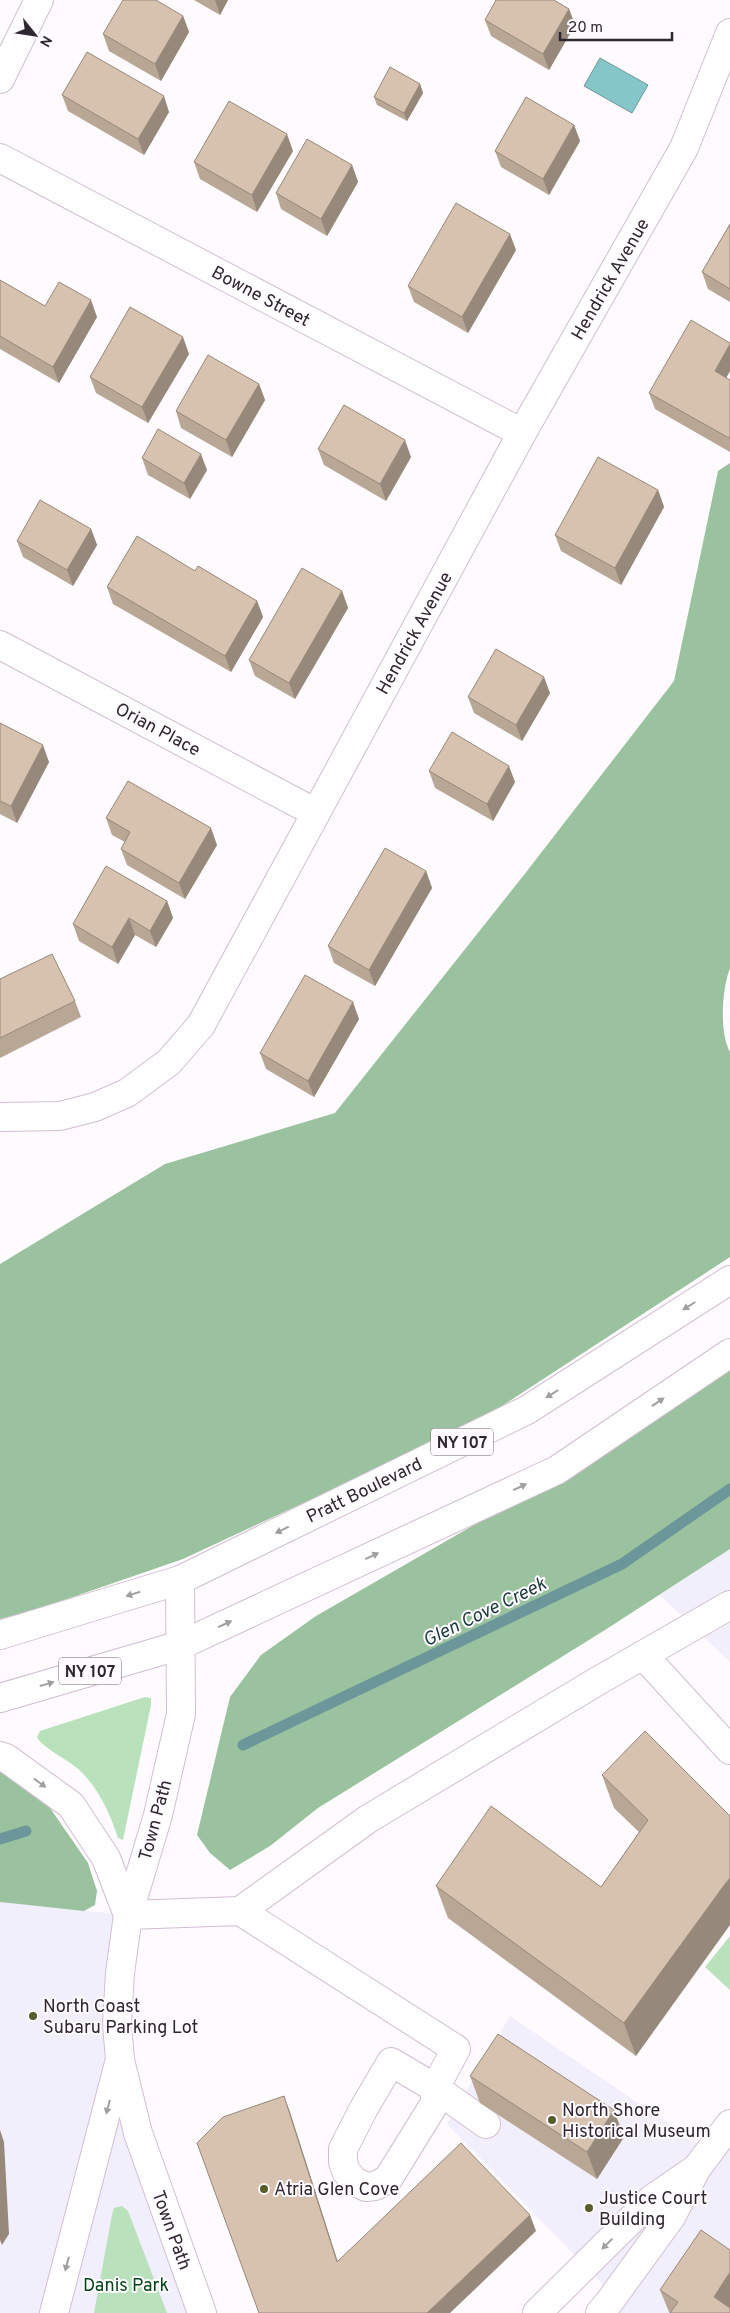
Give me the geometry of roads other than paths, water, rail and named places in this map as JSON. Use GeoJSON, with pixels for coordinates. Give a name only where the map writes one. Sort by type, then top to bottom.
{"type":"FeatureCollection","features":[{"type":"Feature","properties":{"kind":"main road"},"geometry":{"type":"LineString","coordinates":[[0,79],[39,0]]}},
{"type":"Feature","properties":{"kind":"main road","name":"Hendrick Avenue"},"geometry":{"type":"LineString","coordinates":[[0,1117],[60,1116],[95,1107],[127,1094],[169,1062],[201,1025],[522,434],[684,148],[730,33]]}},
{"type":"Feature","properties":{"kind":"main road","name":"Bowne Street"},"geometry":{"type":"LineString","coordinates":[[0,158],[522,434]]}},
{"type":"Feature","properties":{"kind":"main road","name":"Orian Place"},"geometry":{"type":"LineString","coordinates":[[0,645],[316,813]]}},
{"type":"Feature","properties":{"kind":"main road","name":"Pratt Boulevard"},"geometry":{"type":"LineString","coordinates":[[0,1635],[180,1580],[527,1410],[730,1280]]}},
{"type":"Feature","properties":{"kind":"main road","name":"NY 107"},"geometry":{"type":"LineString","coordinates":[[0,1698],[181,1645],[557,1470],[730,1353]]}},
{"type":"Feature","properties":{"kind":"main road","name":"Town Path"},"geometry":{"type":"LineString","coordinates":[[180,1580],[181,1714],[158,1815],[128,1915],[118,1995],[117,2024],[120,2060],[138,2134],[202,2313]]}},
{"type":"Feature","properties":{"kind":"main road"},"geometry":{"type":"LineString","coordinates":[[0,1756],[6,1758],[72,1805],[106,1858],[128,1915],[240,1911],[368,1819],[730,1605]]}},
{"type":"Feature","properties":{"kind":"main road"},"geometry":{"type":"LineString","coordinates":[[643,1655],[730,1750]]}},
{"type":"Feature","properties":{"kind":"main road"},"geometry":{"type":"LineString","coordinates":[[240,1911],[456,2049],[435,2088],[486,2124]]}},
{"type":"Feature","properties":{"kind":"main road","name":"Town Path"},"geometry":{"type":"LineString","coordinates":[[54,2313],[120,2060]]}},
{"type":"Feature","properties":{"kind":"main road"},"geometry":{"type":"LineString","coordinates":[[600,2313],[671,2218],[697,2168],[730,2124]]}},
{"type":"Feature","properties":{"kind":"main road"},"geometry":{"type":"LineString","coordinates":[[537,2313],[652,2199],[697,2168]]}},
{"type":"Feature","properties":{"kind":"water"},"geometry":{"type":"Polygon","coordinates":[[[600,58],[648,85],[632,113],[584,86],[600,58]]]}},
{"type":"Feature","properties":{"kind":"waterway","name":"Glen Cove Creek"},"geometry":{"type":"LineString","coordinates":[[243,1745],[622,1564],[730,1489]]}},
{"type":"Feature","properties":{"kind":"waterway","name":"Glen Cove Creek"},"geometry":{"type":"LineString","coordinates":[[0,1839],[26,1831]]}},
{"type":"Feature","properties":{"kind":"place","name":"North Coast Subaru Parking Lot"},"geometry":{"type":"Point","coordinates":[33,2016]}},
{"type":"Feature","properties":{"kind":"place","name":"North Shore Historical Museum"},"geometry":{"type":"Point","coordinates":[552,2120]}},
{"type":"Feature","properties":{"kind":"place","name":"Atria Glen Cove"},"geometry":{"type":"Point","coordinates":[264,2189]}},
{"type":"Feature","properties":{"kind":"place","name":"Justice Court Building"},"geometry":{"type":"Point","coordinates":[589,2208]}},
{"type":"Feature","properties":{"kind":"park label","name":"Danis Park"},"geometry":{"type":"Point","coordinates":[126,2285]}}]}
